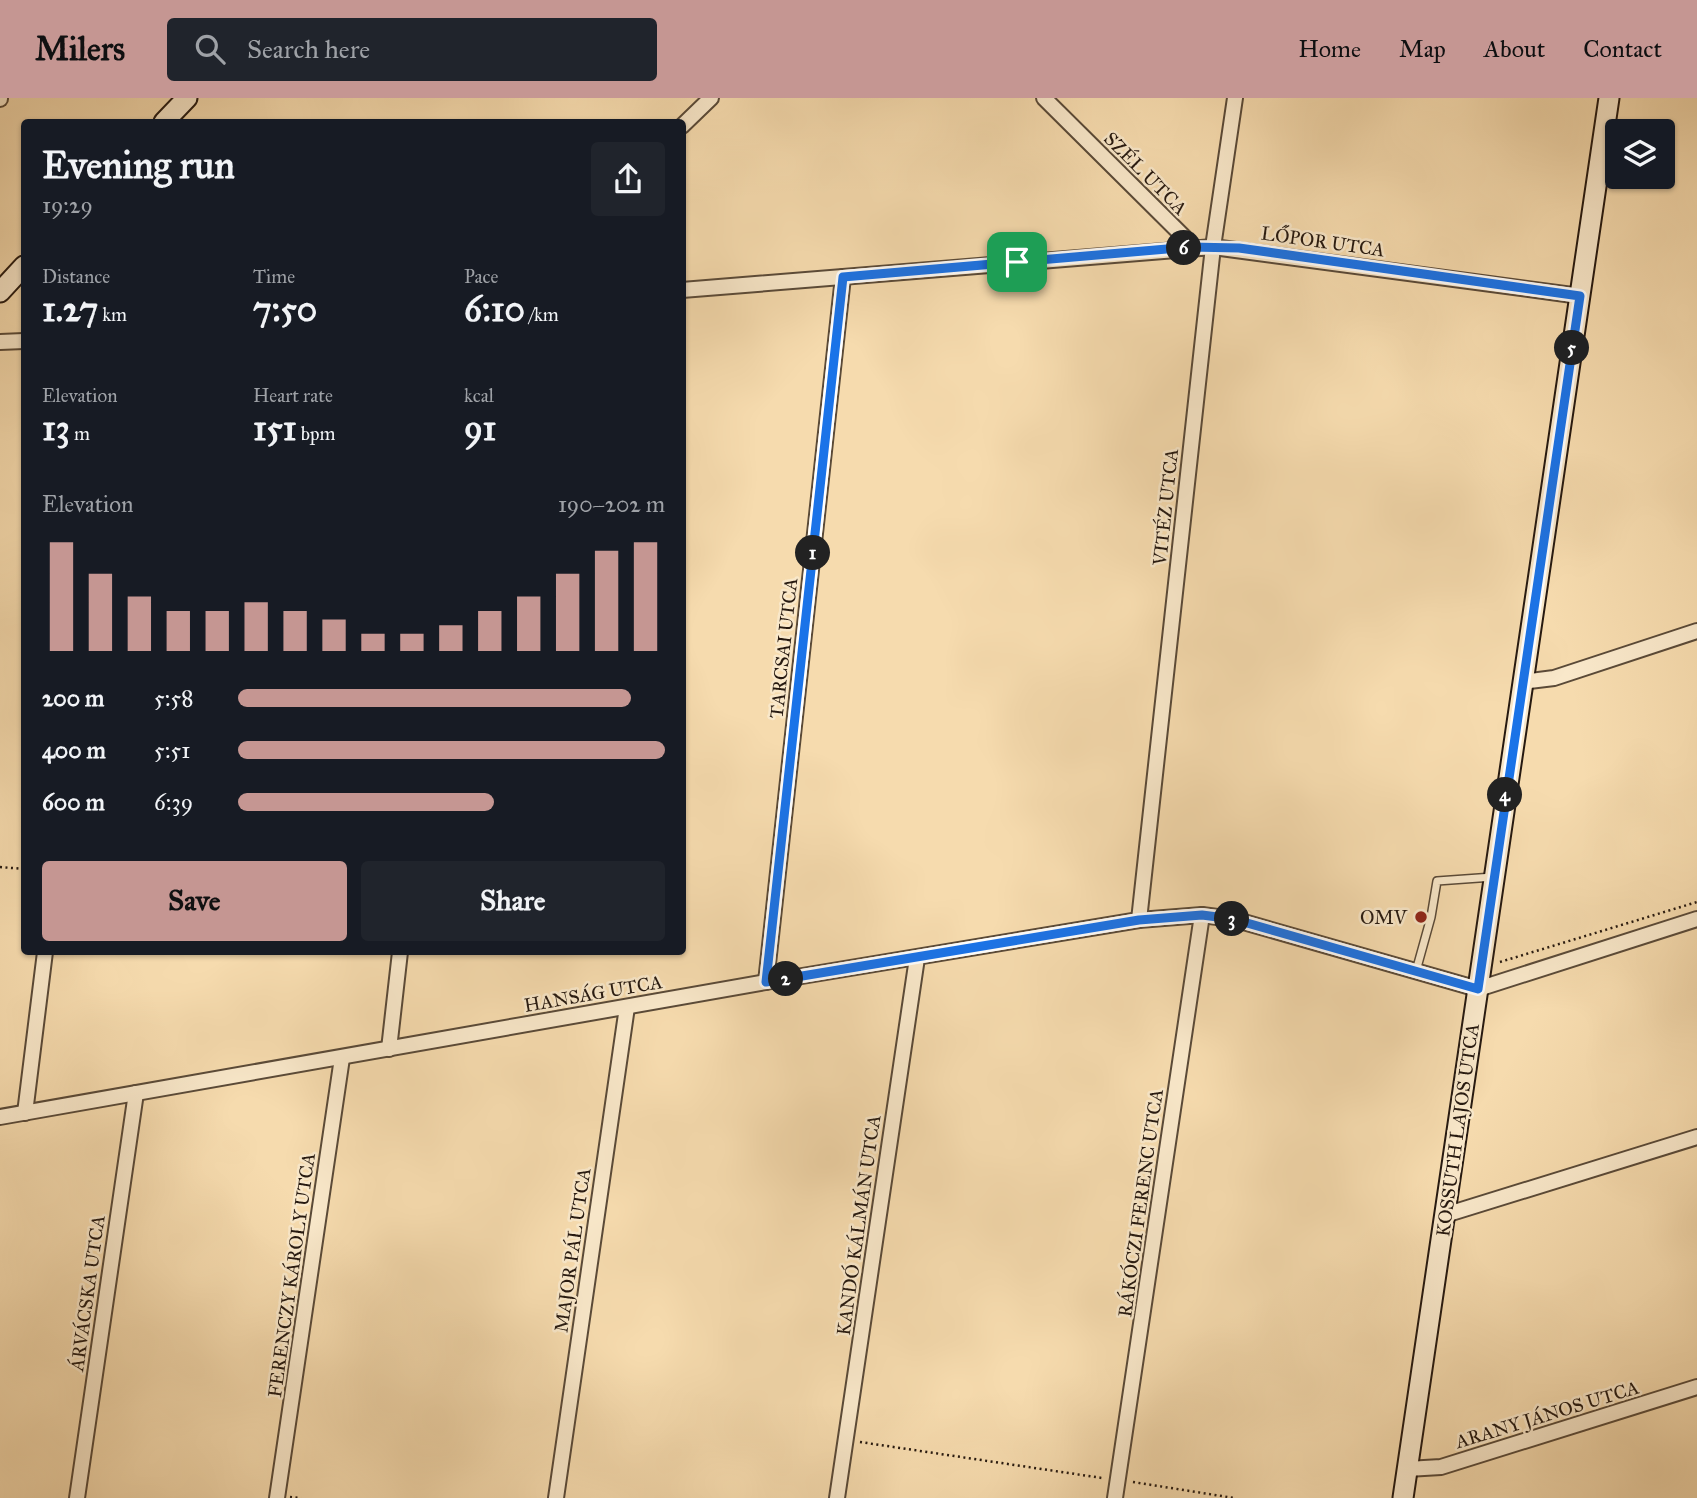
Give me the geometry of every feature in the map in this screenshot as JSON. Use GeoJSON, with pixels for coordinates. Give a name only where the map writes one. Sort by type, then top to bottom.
{"type":"FeatureCollection","features":[{"type":"Feature","properties":{"kind":"main road"},"geometry":{"type":"LineString","coordinates":[[167,119],[187,98]]}},
{"type":"Feature","properties":{"kind":"main road","name":"KOSSUTH LAJOS UTCA"},"geometry":{"type":"LineString","coordinates":[[1403,1498],[1609,98]]}},
{"type":"Feature","properties":{"kind":"main road"},"geometry":{"type":"LineString","coordinates":[[2,286],[21,269]]}},
{"type":"Feature","properties":{"kind":"street","name":"SZÉL UTCA"},"geometry":{"type":"LineString","coordinates":[[1044,98],[1184,237],[1190,247]]}},
{"type":"Feature","properties":{"kind":"street","name":"VITÉZ UTCA"},"geometry":{"type":"LineString","coordinates":[[1139,920],[1213,247],[1235,98]]}},
{"type":"Feature","properties":{"kind":"street"},"geometry":{"type":"LineString","coordinates":[[686,121],[704,100]]}},
{"type":"Feature","properties":{"kind":"street","name":"LŐPOR UTCA"},"geometry":{"type":"LineString","coordinates":[[686,290],[1213,247],[1580,296]]}},
{"type":"Feature","properties":{"kind":"street","name":"TARCSAI UTCA"},"geometry":{"type":"LineString","coordinates":[[766,982],[843,277]]}},
{"type":"Feature","properties":{"kind":"street"},"geometry":{"type":"LineString","coordinates":[[0,342],[21,341]]}},
{"type":"Feature","properties":{"kind":"street"},"geometry":{"type":"LineString","coordinates":[[1521,682],[1555,678],[1697,631]]}},
{"type":"Feature","properties":{"kind":"street","name":"HANSÁG UTCA"},"geometry":{"type":"LineString","coordinates":[[0,1117],[766,982],[1139,920],[1202,915],[1233,919],[1478,989]]}},
{"type":"Feature","properties":{"kind":"street","name":"RÁKÓCZI FERENC UTCA"},"geometry":{"type":"LineString","coordinates":[[1115,1498],[1202,915]]}},
{"type":"Feature","properties":{"kind":"street"},"geometry":{"type":"LineString","coordinates":[[1478,989],[1697,919]]}},
{"type":"Feature","properties":{"kind":"street"},"geometry":{"type":"LineString","coordinates":[[25,1113],[45,955]]}},
{"type":"Feature","properties":{"kind":"street"},"geometry":{"type":"LineString","coordinates":[[389,1049],[400,955]]}},
{"type":"Feature","properties":{"kind":"street","name":"KANDÓ KÁLMÁN UTCA"},"geometry":{"type":"LineString","coordinates":[[838,1498],[917,958]]}},
{"type":"Feature","properties":{"kind":"street","name":"MAJOR PÁL UTCA"},"geometry":{"type":"LineString","coordinates":[[556,1498],[627,1007]]}},
{"type":"Feature","properties":{"kind":"street","name":"FERENCZY KÁROLY UTCA"},"geometry":{"type":"LineString","coordinates":[[277,1498],[342,1058]]}},
{"type":"Feature","properties":{"kind":"street","name":"ÁRVÁCSKA UTCA"},"geometry":{"type":"LineString","coordinates":[[77,1498],[136,1093]]}},
{"type":"Feature","properties":{"kind":"street"},"geometry":{"type":"LineString","coordinates":[[1446,1215],[1697,1137]]}},
{"type":"Feature","properties":{"kind":"street","name":"ARANY JÁNOS UTCA"},"geometry":{"type":"LineString","coordinates":[[1407,1469],[1441,1467],[1697,1387]]}},
{"type":"Feature","properties":{"kind":"lane"},"geometry":{"type":"LineString","coordinates":[[1416,971],[1431,917],[1437,881],[1494,877]]}},
{"type":"Feature","properties":{"kind":"path"},"geometry":{"type":"LineString","coordinates":[[0,867],[21,869]]}},
{"type":"Feature","properties":{"kind":"path"},"geometry":{"type":"LineString","coordinates":[[1480,968],[1697,902]]}},
{"type":"Feature","properties":{"kind":"path"},"geometry":{"type":"LineString","coordinates":[[846,1440],[1234,1498]]}},
{"type":"Feature","properties":{"kind":"place","name":"OMV"},"geometry":{"type":"Point","coordinates":[1421,917]}},
{"type":"Feature","properties":{"kind":"route"},"geometry":{"type":"LineString","coordinates":[[1190,247],[1239,248],[1580,296],[1521,682],[1478,989],[1233,919],[1202,915],[1139,920],[766,982],[843,277],[1017,262],[1190,247]]}}]}
